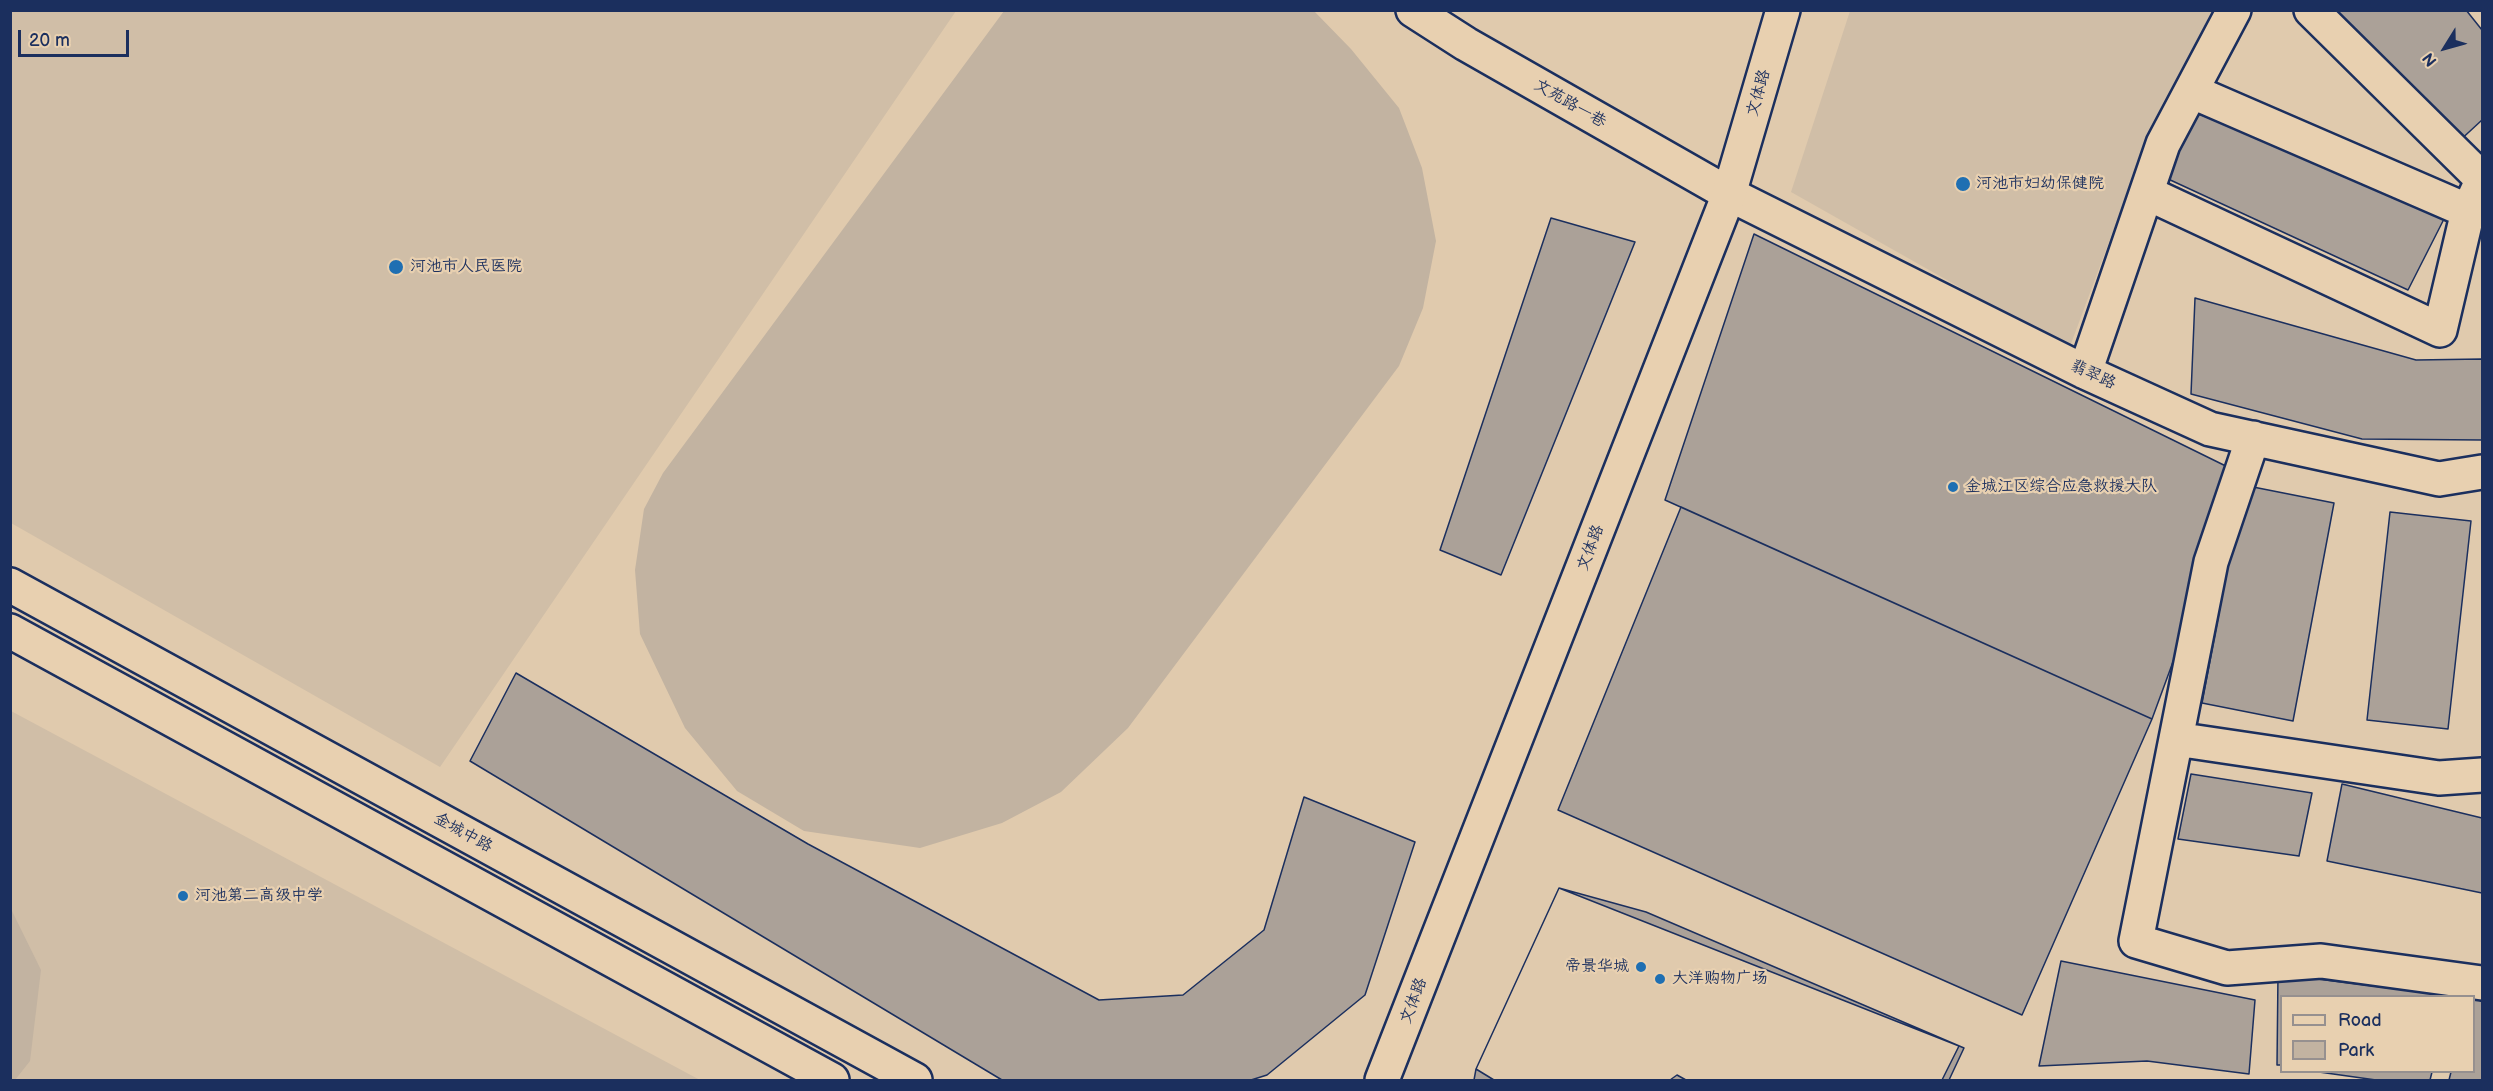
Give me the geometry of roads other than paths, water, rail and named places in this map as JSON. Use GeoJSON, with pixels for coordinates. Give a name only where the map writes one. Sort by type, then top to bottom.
{"type":"FeatureCollection","features":[{"type":"Feature","properties":{"kind":"street","name":"文苑路一巷"},"geometry":{"type":"LineString","coordinates":[[1413,10],[1476,50],[1730,194]]}},
{"type":"Feature","properties":{"kind":"street","name":"文体路"},"geometry":{"type":"LineString","coordinates":[[1382,1080],[1730,194],[1783,10]]}},
{"type":"Feature","properties":{"kind":"street"},"geometry":{"type":"LineString","coordinates":[[2085,372],[2163,144],[2234,10]]}},
{"type":"Feature","properties":{"kind":"street"},"geometry":{"type":"LineString","coordinates":[[2147,193],[2440,330],[2468,210],[2482,180],[2311,10]]}},
{"type":"Feature","properties":{"kind":"street"},"geometry":{"type":"LineString","coordinates":[[2191,91],[2468,210]]}},
{"type":"Feature","properties":{"kind":"street","name":"翡翠路"},"geometry":{"type":"LineString","coordinates":[[1730,194],[2085,372],[2210,429],[2439,479],[2482,472]]}},
{"type":"Feature","properties":{"kind":"street"},"geometry":{"type":"LineString","coordinates":[[2253,438],[2211,562],[2136,941],[2227,968],[2321,961],[2482,983]]}},
{"type":"Feature","properties":{"kind":"street","name":"金城中路"},"geometry":{"type":"LineString","coordinates":[[10,585],[915,1080]]}},
{"type":"Feature","properties":{"kind":"street"},"geometry":{"type":"LineString","coordinates":[[10,631],[832,1080]]}},
{"type":"Feature","properties":{"kind":"street"},"geometry":{"type":"LineString","coordinates":[[2176,739],[2439,778],[2482,775]]}},
{"type":"Feature","properties":{"kind":"place","name":"河池市妇幼保健院"},"geometry":{"type":"Point","coordinates":[1963,184]}},
{"type":"Feature","properties":{"kind":"place","name":"河池市人民医院"},"geometry":{"type":"Point","coordinates":[396,267]}},
{"type":"Feature","properties":{"kind":"place","name":"金城江区综合应急救援大队"},"geometry":{"type":"Point","coordinates":[1953,487]}},
{"type":"Feature","properties":{"kind":"place","name":"河池第二高级中学"},"geometry":{"type":"Point","coordinates":[183,896]}},
{"type":"Feature","properties":{"kind":"place","name":"帝景华城"},"geometry":{"type":"Point","coordinates":[1641,967]}},
{"type":"Feature","properties":{"kind":"place","name":"大洋购物广场"},"geometry":{"type":"Point","coordinates":[1660,979]}}]}
